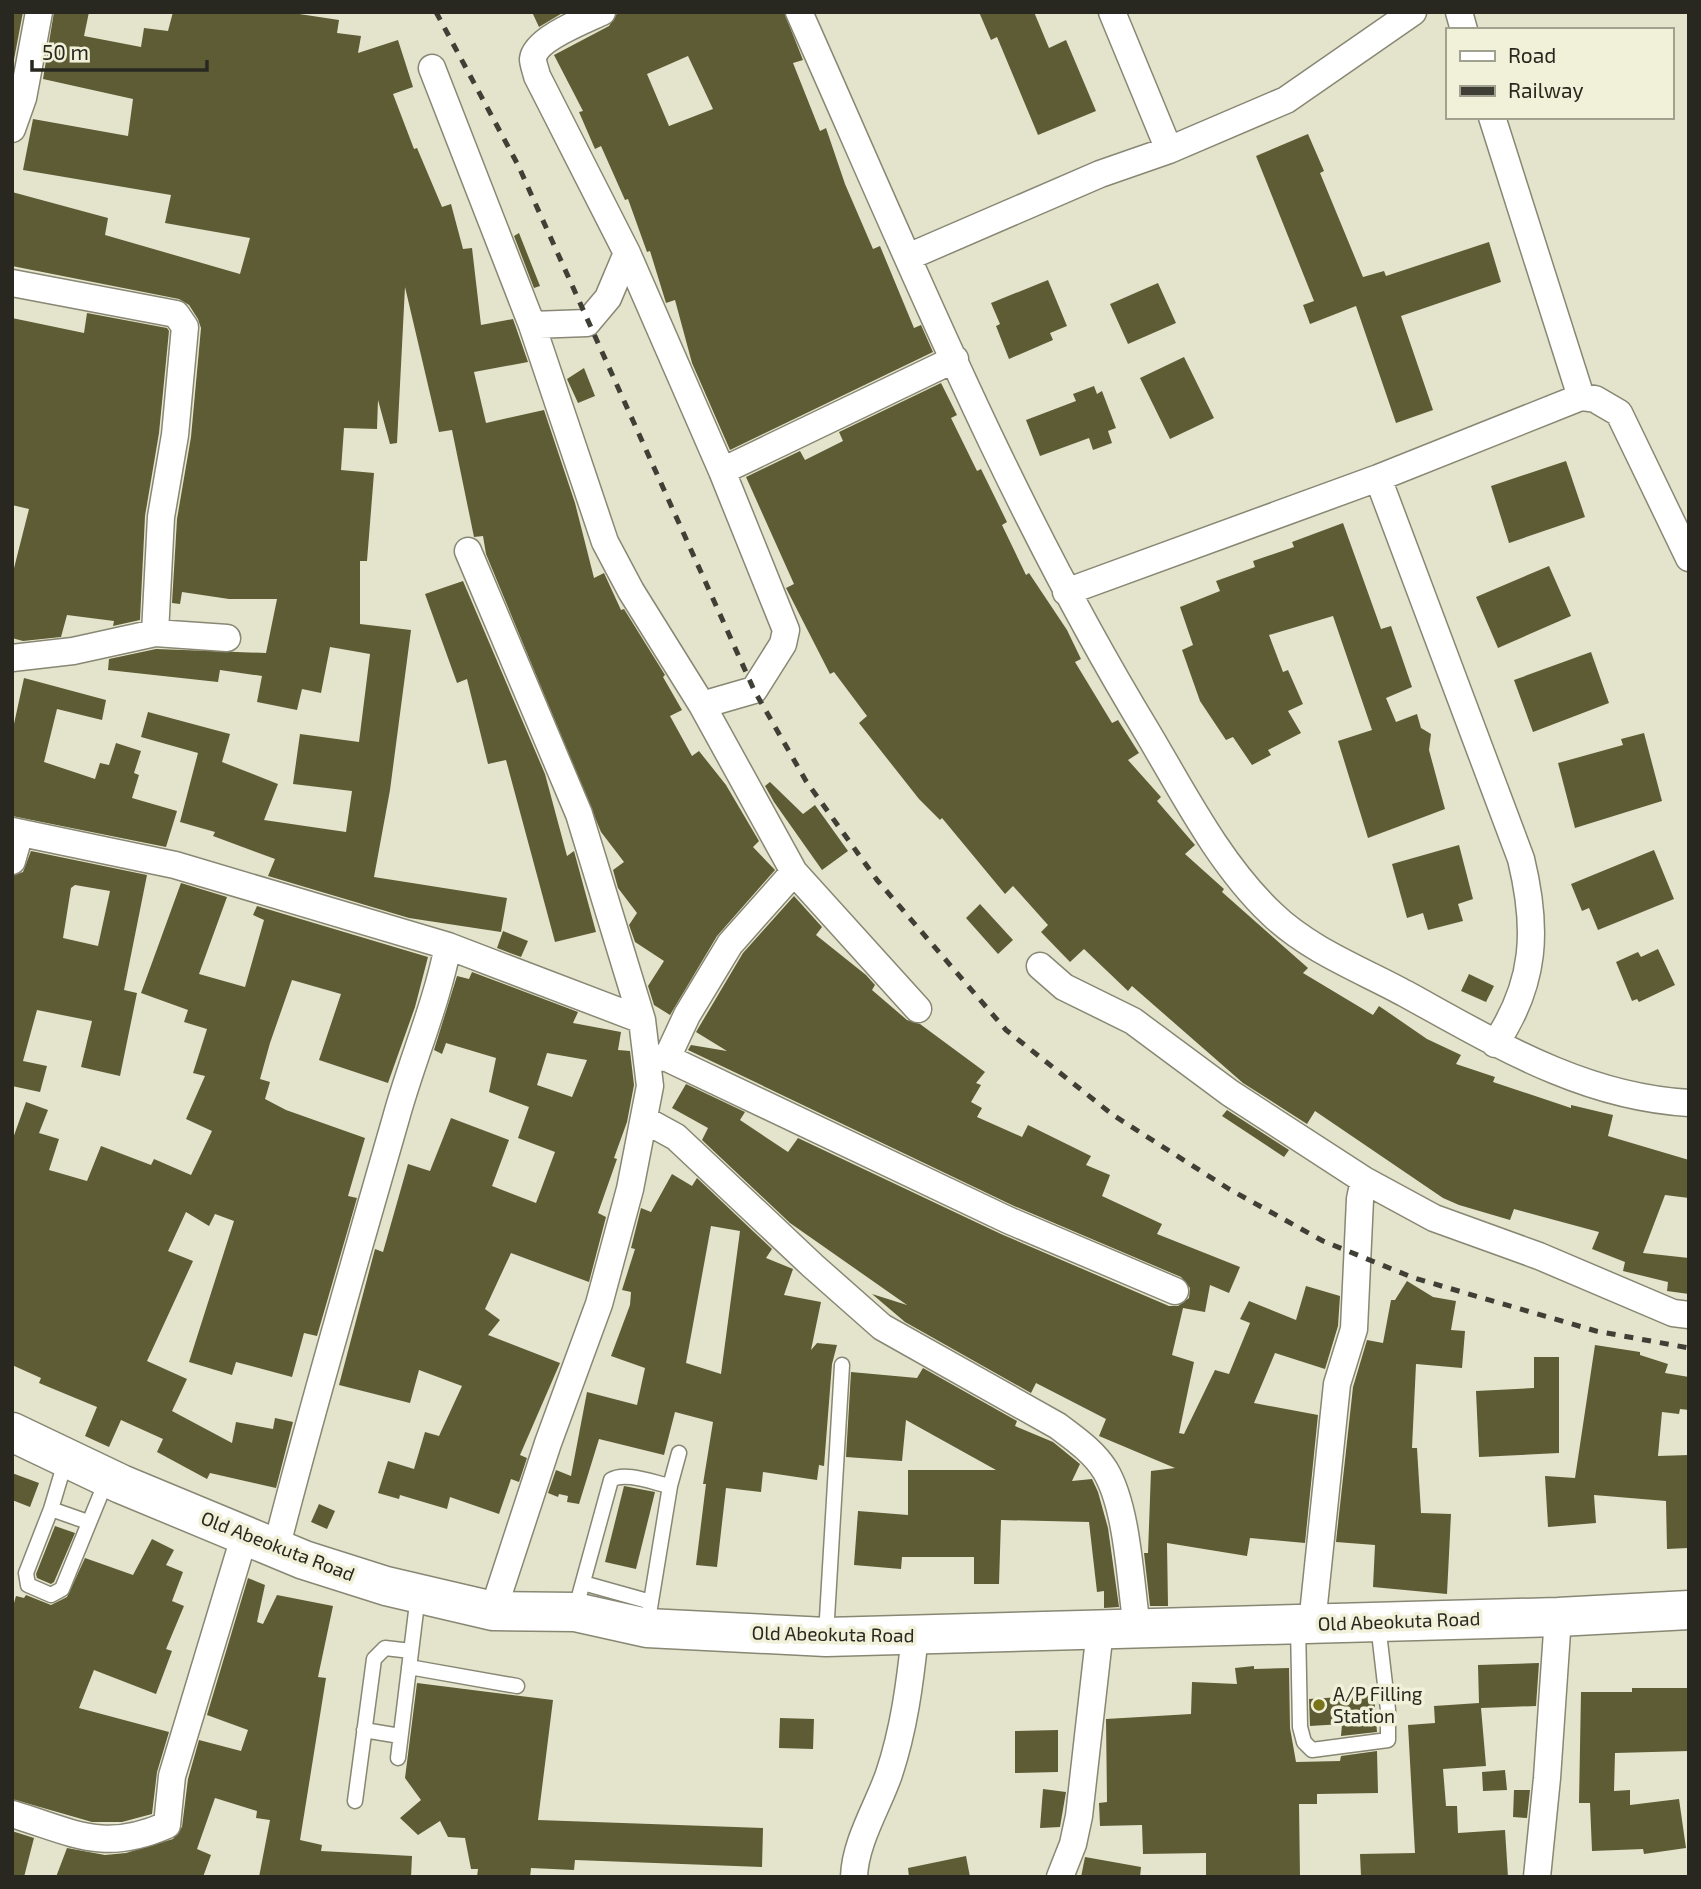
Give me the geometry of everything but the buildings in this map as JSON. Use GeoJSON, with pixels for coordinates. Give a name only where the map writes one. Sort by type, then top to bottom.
{"type":"FeatureCollection","features":[{"type":"Feature","properties":{"kind":"highway","name":"Old Abeokuta Road"},"geometry":{"type":"LineString","coordinates":[[12,1432],[107,1477],[261,1541],[374,1583],[493,1611],[579,1597],[649,1615],[826,1637],[1558,1617],[1689,1610]]}},
{"type":"Feature","properties":{"kind":"street"},"geometry":{"type":"LineString","coordinates":[[12,129],[23,98],[39,12]]}},
{"type":"Feature","properties":{"kind":"street"},"geometry":{"type":"LineString","coordinates":[[602,12],[556,35],[538,48],[533,59],[537,76],[627,253],[722,471],[786,630],[783,644],[754,690],[702,705]]}},
{"type":"Feature","properties":{"kind":"street"},"geometry":{"type":"LineString","coordinates":[[799,12],[908,257],[1066,592],[1186,797],[1257,899],[1300,936],[1494,1044],[1563,1075],[1623,1095],[1689,1103]]}},
{"type":"Feature","properties":{"kind":"street"},"geometry":{"type":"LineString","coordinates":[[1112,12],[1169,150]]}},
{"type":"Feature","properties":{"kind":"street"},"geometry":{"type":"LineString","coordinates":[[908,257],[1100,174],[1169,150],[1286,100],[1413,12]]}},
{"type":"Feature","properties":{"kind":"street"},"geometry":{"type":"LineString","coordinates":[[432,68],[532,325],[605,542],[631,591],[702,705],[794,872],[918,1009]]}},
{"type":"Feature","properties":{"kind":"street"},"geometry":{"type":"LineString","coordinates":[[1493,119],[1581,397]]}},
{"type":"Feature","properties":{"kind":"street"},"geometry":{"type":"LineString","coordinates":[[532,325],[587,323],[608,298],[627,253]]}},
{"type":"Feature","properties":{"kind":"street"},"geometry":{"type":"LineString","coordinates":[[12,282],[176,314],[185,327],[175,435],[161,517],[155,633]]}},
{"type":"Feature","properties":{"kind":"street"},"geometry":{"type":"LineString","coordinates":[[722,471],[955,359]]}},
{"type":"Feature","properties":{"kind":"street"},"geometry":{"type":"LineString","coordinates":[[1066,592],[1378,478],[1581,397],[1595,399],[1619,413],[1689,558]]}},
{"type":"Feature","properties":{"kind":"street"},"geometry":{"type":"LineString","coordinates":[[1378,478],[1521,859],[1531,901],[1532,935],[1525,989],[1512,1018],[1494,1044]]}},
{"type":"Feature","properties":{"kind":"street"},"geometry":{"type":"LineString","coordinates":[[468,551],[579,814],[642,1020],[658,1058],[1009,1220],[1175,1291]]}},
{"type":"Feature","properties":{"kind":"street"},"geometry":{"type":"LineString","coordinates":[[12,658],[73,651],[155,633],[227,638]]}},
{"type":"Feature","properties":{"kind":"street"},"geometry":{"type":"LineString","coordinates":[[12,861],[16,832],[175,865],[448,946],[642,1020]]}},
{"type":"Feature","properties":{"kind":"street"},"geometry":{"type":"LineString","coordinates":[[493,1611],[548,1443],[599,1304],[658,1058],[730,944],[794,872]]}},
{"type":"Feature","properties":{"kind":"street"},"geometry":{"type":"LineString","coordinates":[[12,1814],[102,1842],[140,1837],[167,1825],[172,1776],[261,1541],[440,984],[448,946]]}},
{"type":"Feature","properties":{"kind":"street"},"geometry":{"type":"LineString","coordinates":[[1040,966],[1064,987],[1133,1021],[1230,1093],[1364,1180],[1434,1218],[1539,1256],[1673,1313],[1689,1315]]}},
{"type":"Feature","properties":{"kind":"street"},"geometry":{"type":"LineString","coordinates":[[645,1120],[676,1137],[882,1327],[1058,1426],[1084,1446],[1103,1468],[1117,1493],[1118,1629],[1073,1844],[1060,1877]]}},
{"type":"Feature","properties":{"kind":"street"},"geometry":{"type":"LineString","coordinates":[[1305,1624],[1337,1384],[1354,1329],[1360,1199],[1364,1180]]}},
{"type":"Feature","properties":{"kind":"street"},"geometry":{"type":"LineString","coordinates":[[1537,1877],[1548,1778],[1558,1617]]}},
{"type":"Feature","properties":{"kind":"street"},"geometry":{"type":"LineString","coordinates":[[854,1877],[864,1838],[889,1773],[908,1704],[915,1635]]}},
{"type":"Feature","properties":{"kind":"lane"},"geometry":{"type":"LineString","coordinates":[[826,1637],[842,1365]]}},
{"type":"Feature","properties":{"kind":"lane"},"geometry":{"type":"LineString","coordinates":[[649,1615],[670,1486],[679,1453]]}},
{"type":"Feature","properties":{"kind":"lane"},"geometry":{"type":"LineString","coordinates":[[67,1458],[25,1579],[28,1585],[51,1595],[60,1592],[107,1477]]}},
{"type":"Feature","properties":{"kind":"lane"},"geometry":{"type":"LineString","coordinates":[[579,1597],[611,1480],[617,1477],[629,1478],[670,1486]]}},
{"type":"Feature","properties":{"kind":"lane"},"geometry":{"type":"LineString","coordinates":[[51,1509],[88,1522]]}},
{"type":"Feature","properties":{"kind":"lane"},"geometry":{"type":"LineString","coordinates":[[398,1758],[418,1594]]}},
{"type":"Feature","properties":{"kind":"lane"},"geometry":{"type":"LineString","coordinates":[[1305,1624],[1300,1727],[1304,1742],[1312,1750],[1388,1740],[1388,1710],[1377,1621]]}},
{"type":"Feature","properties":{"kind":"lane"},"geometry":{"type":"LineString","coordinates":[[355,1801],[374,1659],[386,1648],[411,1651]]}},
{"type":"Feature","properties":{"kind":"lane"},"geometry":{"type":"LineString","coordinates":[[409,1667],[517,1686]]}},
{"type":"Feature","properties":{"kind":"lane"},"geometry":{"type":"LineString","coordinates":[[364,1730],[400,1736]]}},
{"type":"Feature","properties":{"kind":"railway"},"geometry":{"type":"LineString","coordinates":[[436,12],[518,165],[754,690],[806,781],[877,880],[1006,1030],[1113,1115],[1229,1189],[1323,1241],[1414,1278],[1596,1331],[1689,1348]]}},
{"type":"Feature","properties":{"kind":"place","name":"A/P Filling Station"},"geometry":{"type":"Point","coordinates":[1319,1705]}}]}
